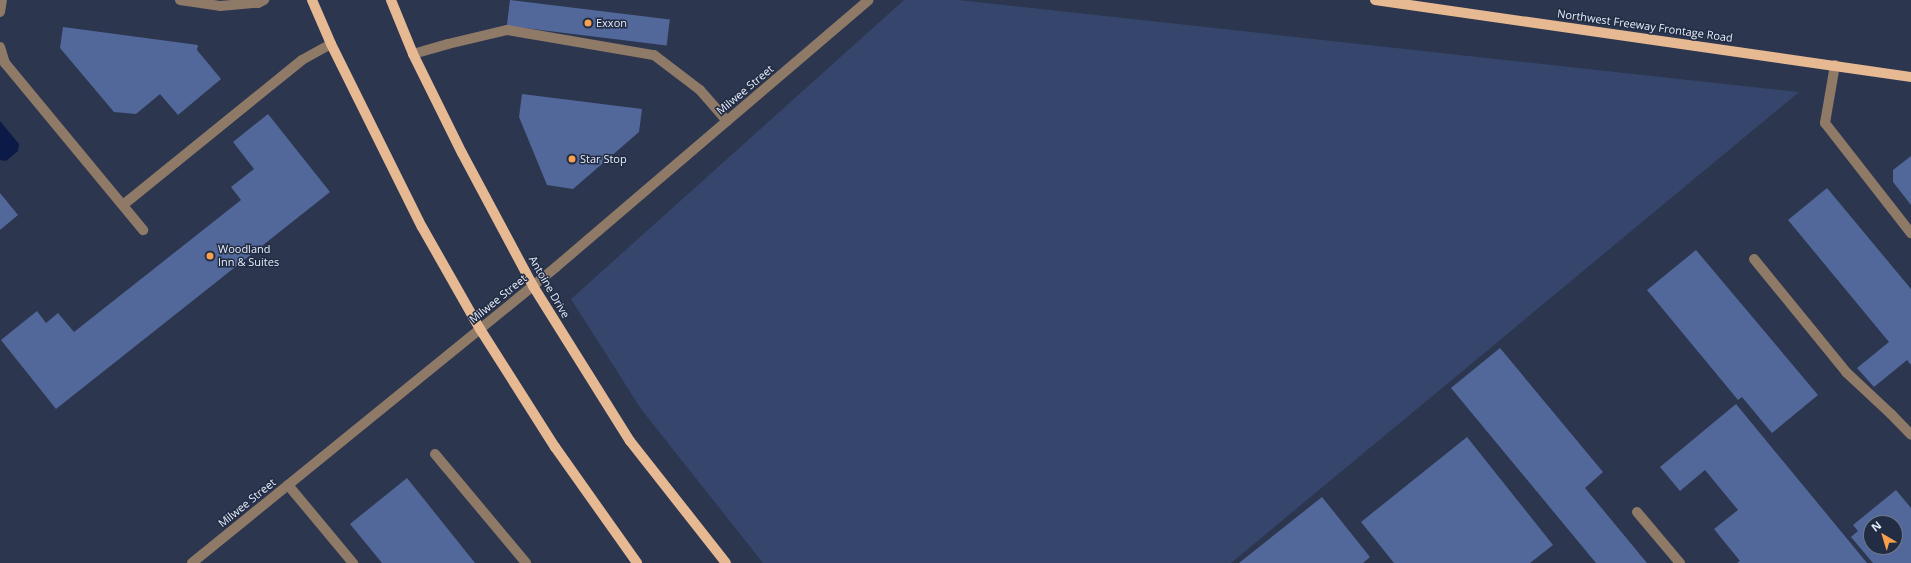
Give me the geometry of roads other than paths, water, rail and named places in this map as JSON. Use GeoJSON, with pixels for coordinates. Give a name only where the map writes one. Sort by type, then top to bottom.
{"type":"FeatureCollection","features":[{"type":"Feature","properties":{"kind":"main road"},"geometry":{"type":"LineString","coordinates":[[312,0],[331,44],[422,227],[480,329],[555,447],[637,563]]}},
{"type":"Feature","properties":{"kind":"main road","name":"Northwest Freeway Frontage Road"},"geometry":{"type":"LineString","coordinates":[[1375,0],[1911,77]]}},
{"type":"Feature","properties":{"kind":"main road","name":"Antoine Drive"},"geometry":{"type":"LineString","coordinates":[[393,1],[413,54],[462,153],[533,286],[630,441],[726,563]]}},
{"type":"Feature","properties":{"kind":"street"},"geometry":{"type":"LineString","coordinates":[[0,12],[2,0]]}},
{"type":"Feature","properties":{"kind":"street"},"geometry":{"type":"LineString","coordinates":[[180,0],[220,6],[259,1]]}},
{"type":"Feature","properties":{"kind":"street","name":"Milwee Street"},"geometry":{"type":"LineString","coordinates":[[192,563],[533,286],[869,0]]}},
{"type":"Feature","properties":{"kind":"street"},"geometry":{"type":"LineString","coordinates":[[413,54],[507,30],[654,55],[700,90],[727,121]]}},
{"type":"Feature","properties":{"kind":"street"},"geometry":{"type":"LineString","coordinates":[[123,205],[302,60],[331,44]]}},
{"type":"Feature","properties":{"kind":"street"},"geometry":{"type":"LineString","coordinates":[[0,47],[5,63],[143,230]]}},
{"type":"Feature","properties":{"kind":"street"},"geometry":{"type":"LineString","coordinates":[[1835,65],[1825,123],[1911,234]]}},
{"type":"Feature","properties":{"kind":"street"},"geometry":{"type":"LineString","coordinates":[[1754,259],[1846,372],[1911,434]]}},
{"type":"Feature","properties":{"kind":"street"},"geometry":{"type":"LineString","coordinates":[[435,454],[526,563]]}},
{"type":"Feature","properties":{"kind":"street"},"geometry":{"type":"LineString","coordinates":[[288,485],[353,563]]}},
{"type":"Feature","properties":{"kind":"street"},"geometry":{"type":"LineString","coordinates":[[1637,512],[1680,563]]}},
{"type":"Feature","properties":{"kind":"place","name":"Exxon"},"geometry":{"type":"Point","coordinates":[588,23]}},
{"type":"Feature","properties":{"kind":"place","name":"Star Stop"},"geometry":{"type":"Point","coordinates":[572,159]}},
{"type":"Feature","properties":{"kind":"place","name":"Woodland Inn & Suites"},"geometry":{"type":"Point","coordinates":[210,256]}}]}
